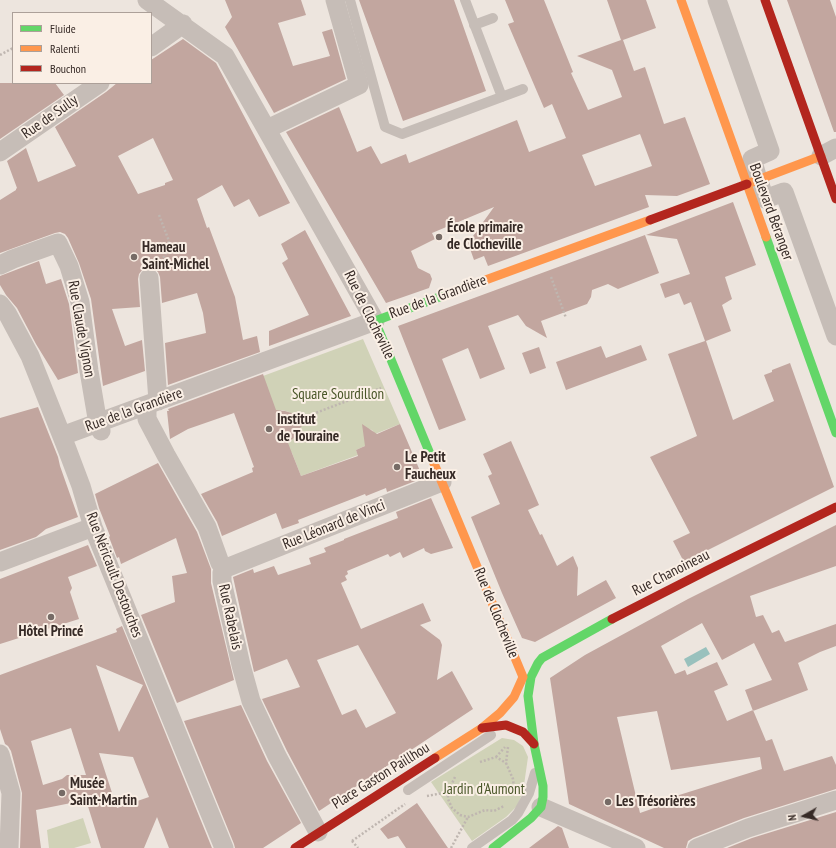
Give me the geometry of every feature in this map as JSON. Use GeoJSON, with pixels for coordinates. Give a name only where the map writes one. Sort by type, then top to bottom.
{"type":"FeatureCollection","features":[{"type":"Feature","properties":{"kind":"main road","name":"Boulevard Béranger"},"geometry":{"type":"LineString","coordinates":[[681,0],[752,181],[836,433]]}},
{"type":"Feature","properties":{"kind":"main road"},"geometry":{"type":"LineString","coordinates":[[765,0],[828,152],[836,199]]}},
{"type":"Feature","properties":{"kind":"main road","name":"Rue de la Grandière"},"geometry":{"type":"LineString","coordinates":[[375,321],[828,152]]}},
{"type":"Feature","properties":{"kind":"main road","name":"Rue de Clocheville"},"geometry":{"type":"LineString","coordinates":[[375,321],[442,482],[527,677]]}},
{"type":"Feature","properties":{"kind":"main road","name":"Rue Chanoineau"},"geometry":{"type":"LineString","coordinates":[[527,677],[542,658],[610,620],[836,507]]}},
{"type":"Feature","properties":{"kind":"main road"},"geometry":{"type":"LineString","coordinates":[[493,848],[531,818],[541,806],[543,797],[543,786],[534,744],[527,677]]}},
{"type":"Feature","properties":{"kind":"main road","name":"Place Gaston Paillhou"},"geometry":{"type":"LineString","coordinates":[[295,848],[482,728],[500,713],[514,697],[527,677]]}},
{"type":"Feature","properties":{"kind":"main road"},"geometry":{"type":"LineString","coordinates":[[506,725],[523,732],[534,744]]}},
{"type":"Feature","properties":{"kind":"main road","name":"Place Gaston Paillhou"},"geometry":{"type":"LineString","coordinates":[[482,728],[506,725]]}},
{"type":"Feature","properties":{"kind":"street","name":"Rue de Clocheville"},"geometry":{"type":"LineString","coordinates":[[147,0],[183,24],[225,56],[375,321]]}},
{"type":"Feature","properties":{"kind":"street"},"geometry":{"type":"LineString","coordinates":[[267,129],[359,85],[335,0]]}},
{"type":"Feature","properties":{"kind":"street"},"geometry":{"type":"LineString","coordinates":[[717,0],[770,151],[752,160],[752,181],[765,199],[784,192],[836,336]]}},
{"type":"Feature","properties":{"kind":"street"},"geometry":{"type":"LineString","coordinates":[[152,46],[183,24]]}},
{"type":"Feature","properties":{"kind":"street","name":"Rue de Sully"},"geometry":{"type":"LineString","coordinates":[[0,152],[99,84]]}},
{"type":"Feature","properties":{"kind":"street","name":"Rue Claude Vignon"},"geometry":{"type":"LineString","coordinates":[[0,265],[58,243],[69,266],[80,302],[87,358],[100,427]]}},
{"type":"Feature","properties":{"kind":"street","name":"Rue Rabelais"},"geometry":{"type":"LineString","coordinates":[[149,278],[152,404],[147,419],[207,527],[220,562],[226,568],[222,572],[222,581],[248,691],[277,756],[318,832]]}},
{"type":"Feature","properties":{"kind":"street","name":"Rue Néricault Destouches"},"geometry":{"type":"LineString","coordinates":[[0,304],[7,313],[30,356],[81,486],[94,527],[224,848]]}},
{"type":"Feature","properties":{"kind":"street","name":"Rue de la Grandière"},"geometry":{"type":"LineString","coordinates":[[62,436],[100,427],[152,404],[375,321]]}},
{"type":"Feature","properties":{"kind":"street","name":"Rue Léonard de Vinci"},"geometry":{"type":"LineString","coordinates":[[226,568],[442,482]]}},
{"type":"Feature","properties":{"kind":"street"},"geometry":{"type":"LineString","coordinates":[[0,562],[94,527]]}},
{"type":"Feature","properties":{"kind":"street"},"geometry":{"type":"LineString","coordinates":[[0,754],[11,793],[9,848]]}},
{"type":"Feature","properties":{"kind":"street"},"geometry":{"type":"LineString","coordinates":[[697,848],[748,828],[836,800]]}},
{"type":"Feature","properties":{"kind":"street"},"geometry":{"type":"LineString","coordinates":[[541,806],[636,848]]}},
{"type":"Feature","properties":{"kind":"lane"},"geometry":{"type":"LineString","coordinates":[[350,0],[384,127],[402,134],[523,89]]}},
{"type":"Feature","properties":{"kind":"lane"},"geometry":{"type":"LineString","coordinates":[[465,0],[502,97]]}},
{"type":"Feature","properties":{"kind":"lane"},"geometry":{"type":"LineString","coordinates":[[474,25],[493,18]]}},
{"type":"Feature","properties":{"kind":"lane"},"geometry":{"type":"LineString","coordinates":[[408,790],[506,725]]}},
{"type":"Feature","properties":{"kind":"lane"},"geometry":{"type":"LineString","coordinates":[[472,848],[512,820],[518,813],[529,793],[538,760]]}},
{"type":"Feature","properties":{"kind":"path"},"geometry":{"type":"LineString","coordinates":[[0,55],[12,49]]}},
{"type":"Feature","properties":{"kind":"path"},"geometry":{"type":"LineString","coordinates":[[149,278],[156,270],[168,250],[168,241],[159,215]]}},
{"type":"Feature","properties":{"kind":"path"},"geometry":{"type":"LineString","coordinates":[[544,258],[566,318]]}},
{"type":"Feature","properties":{"kind":"path"},"geometry":{"type":"LineString","coordinates":[[305,417],[399,380]]}},
{"type":"Feature","properties":{"kind":"path"},"geometry":{"type":"LineString","coordinates":[[473,765],[496,757],[509,743],[506,763],[513,779],[513,794]]}},
{"type":"Feature","properties":{"kind":"path"},"geometry":{"type":"LineString","coordinates":[[496,757],[506,763]]}},
{"type":"Feature","properties":{"kind":"path"},"geometry":{"type":"LineString","coordinates":[[458,775],[450,785],[448,800],[452,808],[460,815],[463,823]]}},
{"type":"Feature","properties":{"kind":"path"},"geometry":{"type":"LineString","coordinates":[[423,797],[448,792]]}},
{"type":"Feature","properties":{"kind":"path"},"geometry":{"type":"LineString","coordinates":[[352,841],[409,801]]}},
{"type":"Feature","properties":{"kind":"path"},"geometry":{"type":"LineString","coordinates":[[460,815],[468,816],[485,810],[494,811],[509,801]]}},
{"type":"Feature","properties":{"kind":"path"},"geometry":{"type":"LineString","coordinates":[[451,848],[468,816]]}},
{"type":"Feature","properties":{"kind":"green space","name":"Square Sourdillon"},"geometry":{"type":"Polygon","coordinates":[[[363,339],[400,424],[375,434],[372,430],[368,429],[367,445],[356,450],[358,455],[301,476],[292,453],[285,443],[295,437],[298,432],[298,427],[302,426],[298,414],[295,416],[282,410],[274,413],[263,376],[363,339]]]}},
{"type":"Feature","properties":{"kind":"green space","name":"Jardin d'Aumont"},"geometry":{"type":"Polygon","coordinates":[[[502,738],[514,740],[523,746],[528,757],[523,792],[517,806],[506,817],[472,841],[431,782],[502,738]]]}},
{"type":"Feature","properties":{"kind":"green space"},"geometry":{"type":"Polygon","coordinates":[[[83,818],[91,843],[74,848],[49,848],[47,830],[83,818]]]}},
{"type":"Feature","properties":{"kind":"water"},"geometry":{"type":"Polygon","coordinates":[[[706,647],[710,654],[688,667],[684,659],[706,647]]]}},
{"type":"Feature","properties":{"kind":"building"},"geometry":{"type":"Polygon","coordinates":[[[225,0],[301,0],[306,15],[278,23],[293,66],[330,56],[322,32],[332,29],[346,79],[274,113],[225,27],[232,17],[225,0]]]}},
{"type":"Feature","properties":{"kind":"building"},"geometry":{"type":"Polygon","coordinates":[[[359,0],[454,0],[486,91],[403,121],[359,0]]]}},
{"type":"Feature","properties":{"kind":"building"},"geometry":{"type":"Polygon","coordinates":[[[505,0],[544,0],[573,72],[571,73],[588,110],[622,97],[612,70],[577,56],[621,40],[607,0],[646,0],[656,28],[623,40],[634,71],[645,67],[664,124],[685,117],[710,184],[677,196],[645,195],[649,207],[488,266],[484,256],[474,260],[468,243],[494,207],[432,233],[435,239],[411,251],[418,268],[430,274],[432,279],[429,288],[386,303],[286,132],[339,107],[357,152],[371,146],[381,164],[406,154],[409,163],[517,120],[529,152],[566,138],[552,104],[544,108],[508,24],[514,22],[505,0]],[[640,134],[582,155],[595,186],[652,166],[640,134]]]}},
{"type":"Feature","properties":{"kind":"building"},"geometry":{"type":"Polygon","coordinates":[[[787,0],[830,0],[836,17],[836,132],[834,132],[787,0]]]}},
{"type":"Feature","properties":{"kind":"building"},"geometry":{"type":"Polygon","coordinates":[[[183,39],[216,63],[290,203],[259,217],[249,199],[234,207],[222,185],[197,199],[235,297],[243,340],[257,336],[260,352],[168,385],[165,343],[206,333],[203,313],[197,293],[162,303],[160,277],[158,272],[153,268],[148,267],[143,269],[139,274],[138,279],[140,307],[112,309],[125,346],[142,340],[145,371],[103,386],[91,299],[79,263],[65,234],[60,232],[55,233],[0,253],[0,200],[17,188],[7,161],[26,148],[38,182],[76,166],[55,127],[116,84],[152,84],[152,59],[183,39]],[[153,138],[118,156],[138,194],[165,185],[165,183],[173,180],[153,138]]]}},
{"type":"Feature","properties":{"kind":"building"},"geometry":{"type":"Polygon","coordinates":[[[0,83],[56,84],[64,95],[0,139],[0,83]]]}},
{"type":"Feature","properties":{"kind":"building"},"geometry":{"type":"Polygon","coordinates":[[[733,202],[756,265],[725,277],[732,299],[722,305],[731,331],[706,341],[733,420],[774,401],[764,375],[790,363],[834,487],[684,562],[673,541],[690,533],[650,457],[697,436],[668,354],[705,341],[691,302],[684,305],[679,293],[665,298],[660,284],[690,274],[677,239],[646,235],[733,202]]]}},
{"type":"Feature","properties":{"kind":"building"},"geometry":{"type":"Polygon","coordinates":[[[305,230],[351,316],[269,346],[269,331],[309,315],[282,263],[288,259],[281,244],[305,230]]]}},
{"type":"Feature","properties":{"kind":"building"},"geometry":{"type":"Polygon","coordinates":[[[645,235],[659,273],[618,289],[608,284],[592,290],[591,297],[587,304],[541,321],[547,338],[526,326],[518,315],[488,326],[505,369],[480,379],[468,348],[442,359],[466,420],[439,430],[398,326],[645,235]]]}},
{"type":"Feature","properties":{"kind":"building"},"geometry":{"type":"Polygon","coordinates":[[[39,261],[46,284],[61,279],[69,304],[78,373],[58,380],[36,344],[17,308],[0,285],[0,276],[39,261]]]}},
{"type":"Feature","properties":{"kind":"building"},"geometry":{"type":"Polygon","coordinates":[[[641,345],[647,360],[566,390],[556,362],[601,346],[606,358],[641,345]]]}},
{"type":"Feature","properties":{"kind":"building"},"geometry":{"type":"Polygon","coordinates":[[[539,347],[546,368],[530,374],[522,353],[539,347]]]}},
{"type":"Feature","properties":{"kind":"building"},"geometry":{"type":"Polygon","coordinates":[[[263,374],[276,410],[298,415],[302,426],[298,430],[295,437],[288,443],[301,476],[358,456],[356,450],[365,446],[362,424],[377,434],[400,424],[423,478],[387,492],[386,488],[366,496],[365,494],[298,520],[299,523],[282,529],[276,513],[222,536],[217,522],[201,494],[253,472],[252,468],[254,467],[234,413],[188,429],[170,439],[167,411],[169,411],[168,409],[263,374]]]}},
{"type":"Feature","properties":{"kind":"building"},"geometry":{"type":"Polygon","coordinates":[[[38,407],[58,457],[78,517],[46,529],[36,537],[0,550],[0,418],[38,407]]]}},
{"type":"Feature","properties":{"kind":"building"},"geometry":{"type":"Polygon","coordinates":[[[511,441],[539,505],[528,510],[540,535],[542,534],[557,566],[573,556],[578,568],[577,596],[606,580],[616,598],[535,642],[522,638],[471,517],[500,504],[488,476],[492,474],[483,454],[511,441]]]}},
{"type":"Feature","properties":{"kind":"building"},"geometry":{"type":"Polygon","coordinates":[[[158,463],[197,532],[211,569],[211,583],[234,680],[177,703],[141,615],[175,602],[172,576],[187,573],[176,538],[121,564],[119,557],[117,558],[109,537],[110,536],[95,494],[158,463]]]}},
{"type":"Feature","properties":{"kind":"building"},"geometry":{"type":"Polygon","coordinates":[[[431,498],[453,548],[431,554],[425,551],[424,548],[403,558],[400,552],[390,557],[388,554],[347,571],[348,574],[345,576],[347,580],[341,583],[361,629],[423,603],[431,621],[420,625],[440,640],[442,645],[437,680],[452,671],[473,709],[319,811],[287,751],[262,699],[300,687],[287,659],[254,672],[233,577],[253,569],[254,573],[274,566],[278,575],[311,564],[309,558],[326,552],[324,548],[398,518],[396,512],[431,498]],[[358,645],[317,660],[342,715],[356,709],[366,728],[396,713],[358,645]]]}},
{"type":"Feature","properties":{"kind":"building"},"geometry":{"type":"Polygon","coordinates":[[[836,525],[836,566],[750,596],[756,617],[763,615],[772,633],[779,630],[785,642],[836,624],[836,646],[798,663],[808,690],[753,711],[766,741],[772,739],[784,771],[832,756],[836,765],[836,789],[744,818],[693,838],[688,841],[686,848],[664,848],[569,804],[550,678],[585,655],[688,599],[836,525]],[[702,623],[661,646],[675,674],[685,670],[687,675],[717,662],[728,685],[714,691],[727,721],[753,710],[745,690],[772,680],[754,643],[722,660],[702,623]],[[657,711],[617,717],[640,813],[677,800],[676,796],[762,769],[760,757],[671,770],[657,711]]]}},
{"type":"Feature","properties":{"kind":"building"},"geometry":{"type":"Polygon","coordinates":[[[88,545],[97,566],[68,577],[72,588],[70,592],[79,619],[0,644],[0,579],[88,545]]]}},
{"type":"Feature","properties":{"kind":"building"},"geometry":{"type":"Polygon","coordinates":[[[122,626],[212,848],[169,848],[157,817],[144,848],[101,848],[86,800],[36,810],[41,848],[20,848],[22,793],[11,751],[5,744],[0,729],[0,675],[117,632],[116,629],[122,626]],[[96,665],[119,732],[143,685],[96,665]],[[71,728],[31,741],[43,785],[62,779],[67,775],[86,775],[71,728]],[[99,753],[117,808],[149,797],[133,757],[99,753]]]}},
{"type":"Feature","properties":{"kind":"building"},"geometry":{"type":"Polygon","coordinates":[[[241,705],[267,761],[301,823],[263,848],[235,848],[184,721],[241,705]]]}},
{"type":"Feature","properties":{"kind":"building"},"geometry":{"type":"Polygon","coordinates":[[[417,803],[448,848],[406,848],[398,836],[388,839],[380,829],[417,803]]]}},
{"type":"Feature","properties":{"kind":"building"},"geometry":{"type":"Polygon","coordinates":[[[836,812],[836,848],[727,848],[752,838],[836,812]]]}},
{"type":"Feature","properties":{"kind":"building"},"geometry":{"type":"Polygon","coordinates":[[[558,826],[562,828],[569,848],[529,848],[558,826]]]}},
{"type":"Feature","properties":{"kind":"traffic: fast"},"geometry":{"type":"LineString","coordinates":[[766,237],[836,433]]}},
{"type":"Feature","properties":{"kind":"traffic: fast"},"geometry":{"type":"LineString","coordinates":[[433,461],[375,321],[469,286]]}},
{"type":"Feature","properties":{"kind":"traffic: fast"},"geometry":{"type":"LineString","coordinates":[[493,848],[531,818],[541,807],[543,786],[534,744],[528,696],[531,677],[538,663],[542,658],[612,619]]}},
{"type":"Feature","properties":{"kind":"traffic: slow"},"geometry":{"type":"LineString","coordinates":[[681,0],[766,237]]}},
{"type":"Feature","properties":{"kind":"traffic: slow"},"geometry":{"type":"LineString","coordinates":[[747,184],[821,156]]}},
{"type":"Feature","properties":{"kind":"traffic: slow"},"geometry":{"type":"LineString","coordinates":[[469,286],[650,220]]}},
{"type":"Feature","properties":{"kind":"traffic: slow"},"geometry":{"type":"LineString","coordinates":[[433,461],[523,677]]}},
{"type":"Feature","properties":{"kind":"traffic: slow"},"geometry":{"type":"LineString","coordinates":[[435,758],[482,728],[500,713],[514,697],[523,677]]}},
{"type":"Feature","properties":{"kind":"traffic: jam"},"geometry":{"type":"LineString","coordinates":[[765,0],[836,199]]}},
{"type":"Feature","properties":{"kind":"traffic: jam"},"geometry":{"type":"LineString","coordinates":[[650,220],[747,184]]}},
{"type":"Feature","properties":{"kind":"traffic: jam"},"geometry":{"type":"LineString","coordinates":[[612,619],[836,507]]}},
{"type":"Feature","properties":{"kind":"traffic: jam"},"geometry":{"type":"LineString","coordinates":[[482,728],[506,725],[523,732],[534,744]]}},
{"type":"Feature","properties":{"kind":"traffic: jam"},"geometry":{"type":"LineString","coordinates":[[295,848],[435,758]]}},
{"type":"Feature","properties":{"kind":"place","name":"École primaire de Clocheville"},"geometry":{"type":"Point","coordinates":[439,237]}},
{"type":"Feature","properties":{"kind":"place","name":"Hameau Saint-Michel"},"geometry":{"type":"Point","coordinates":[134,257]}},
{"type":"Feature","properties":{"kind":"place","name":"Institut de Touraine"},"geometry":{"type":"Point","coordinates":[269,429]}},
{"type":"Feature","properties":{"kind":"place","name":"Le Petit Faucheux"},"geometry":{"type":"Point","coordinates":[397,467]}},
{"type":"Feature","properties":{"kind":"place","name":"Hôtel Princé"},"geometry":{"type":"Point","coordinates":[51,617]}},
{"type":"Feature","properties":{"kind":"place","name":"Musée Saint-Martin"},"geometry":{"type":"Point","coordinates":[62,793]}},
{"type":"Feature","properties":{"kind":"place","name":"Les Trésorières"},"geometry":{"type":"Point","coordinates":[608,802]}}]}
